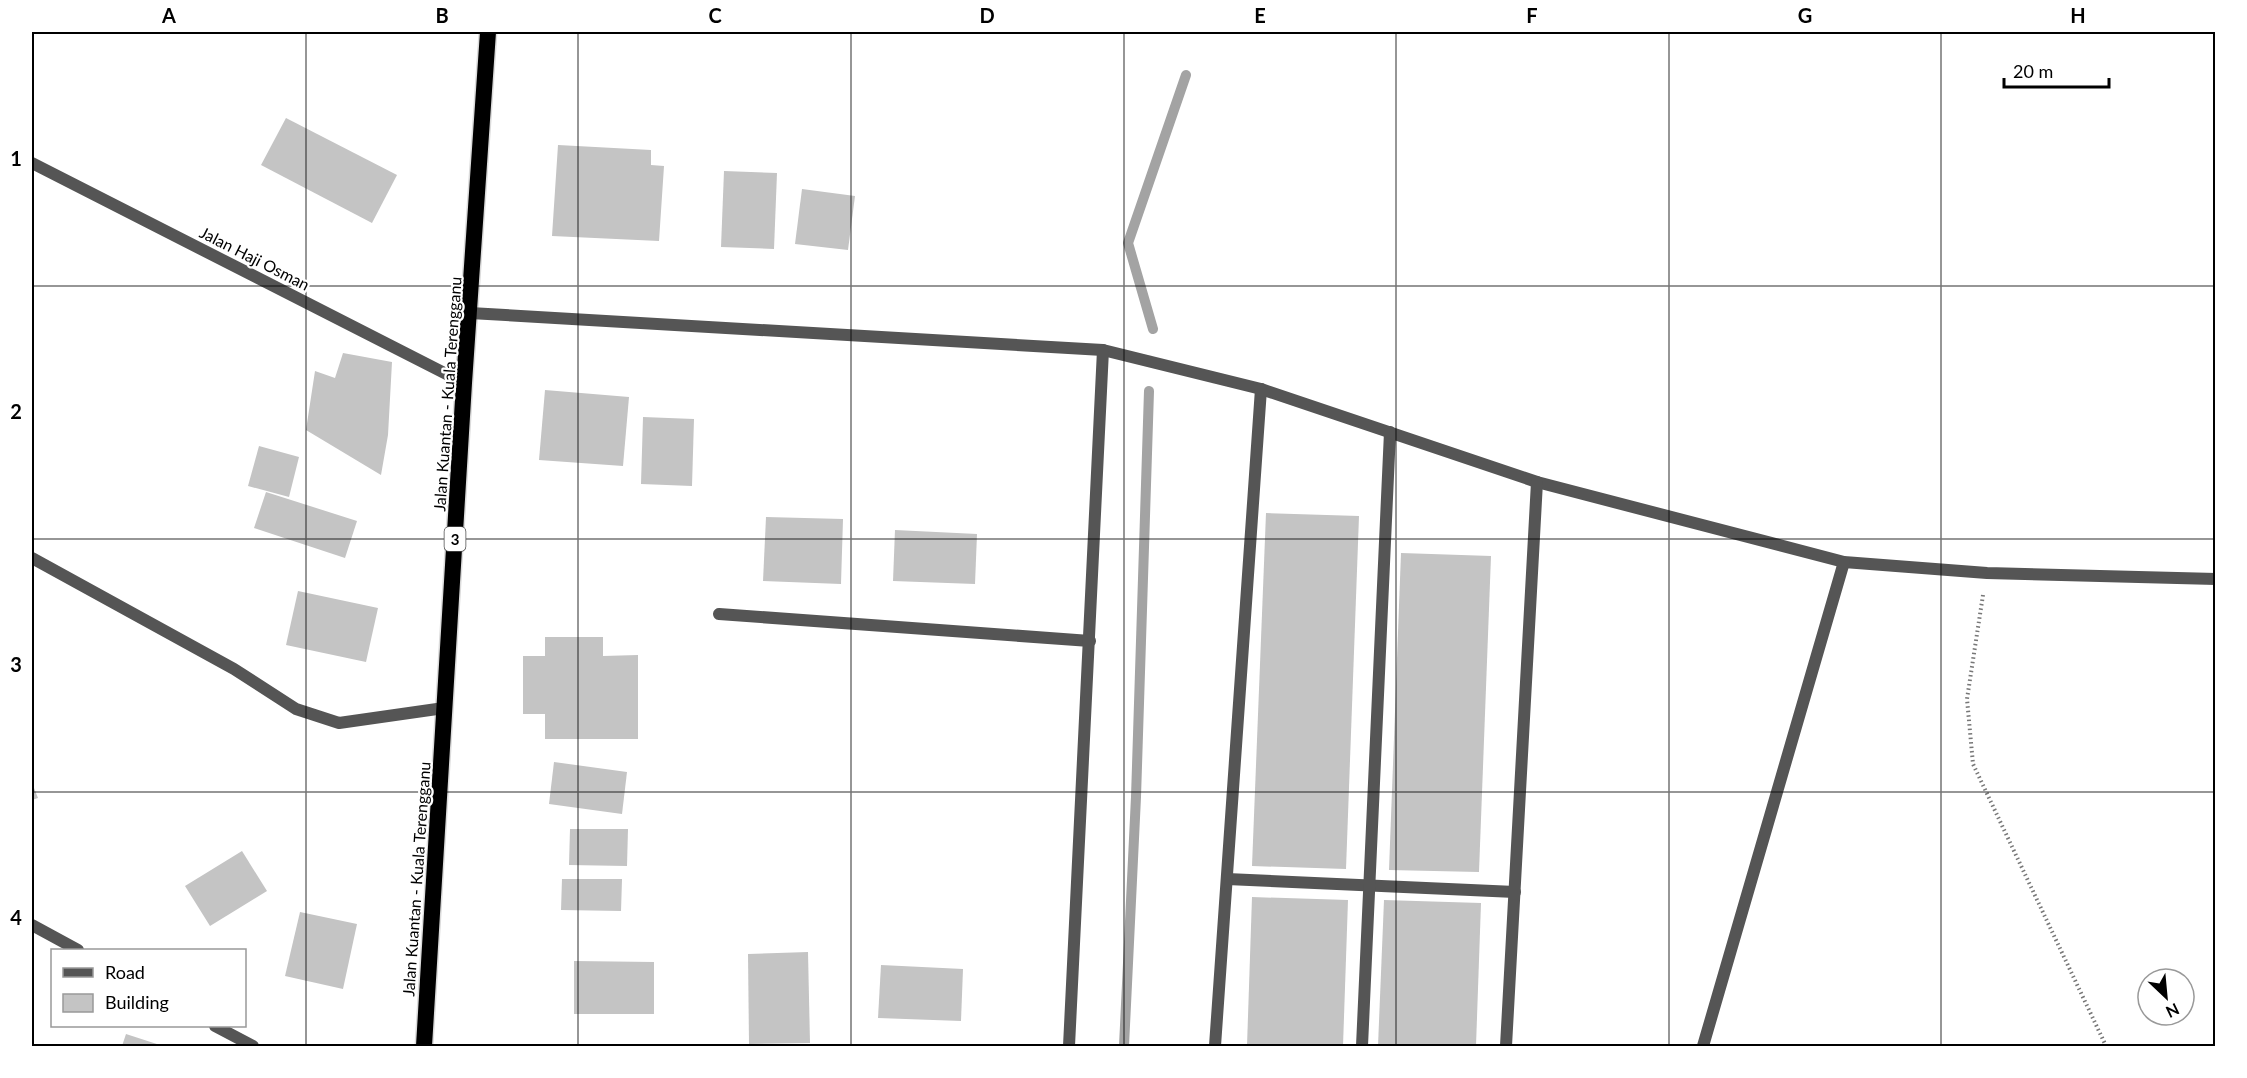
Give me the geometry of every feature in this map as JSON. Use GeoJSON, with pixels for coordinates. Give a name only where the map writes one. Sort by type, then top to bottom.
{"type":"FeatureCollection","features":[{"type":"Feature","properties":{"kind":"highway","name":"Jalan Kuantan - Kuala Terengganu"},"geometry":{"type":"LineString","coordinates":[[424,1047],[464,383],[488,32]]}},
{"type":"Feature","properties":{"kind":"street","name":"Jalan Haji Osman"},"geometry":{"type":"LineString","coordinates":[[32,163],[464,383]]}},
{"type":"Feature","properties":{"kind":"street"},"geometry":{"type":"LineString","coordinates":[[470,313],[1104,350],[1261,389],[1537,482],[1844,562],[1987,573],[2216,579]]}},
{"type":"Feature","properties":{"kind":"street"},"geometry":{"type":"LineString","coordinates":[[1069,1047],[1104,350]]}},
{"type":"Feature","properties":{"kind":"street"},"geometry":{"type":"LineString","coordinates":[[1215,1047],[1261,389]]}},
{"type":"Feature","properties":{"kind":"street"},"geometry":{"type":"LineString","coordinates":[[1362,1047],[1390,432]]}},
{"type":"Feature","properties":{"kind":"street"},"geometry":{"type":"LineString","coordinates":[[1506,1047],[1537,482]]}},
{"type":"Feature","properties":{"kind":"street"},"geometry":{"type":"LineString","coordinates":[[32,558],[234,669],[296,709],[339,723],[444,708]]}},
{"type":"Feature","properties":{"kind":"street"},"geometry":{"type":"LineString","coordinates":[[1703,1047],[1844,562]]}},
{"type":"Feature","properties":{"kind":"street"},"geometry":{"type":"LineString","coordinates":[[719,614],[1090,641]]}},
{"type":"Feature","properties":{"kind":"street"},"geometry":{"type":"LineString","coordinates":[[1227,879],[1515,892]]}},
{"type":"Feature","properties":{"kind":"street"},"geometry":{"type":"LineString","coordinates":[[32,925],[74,949]]}},
{"type":"Feature","properties":{"kind":"street"},"geometry":{"type":"LineString","coordinates":[[217,1027],[253,1047]]}},
{"type":"Feature","properties":{"kind":"path"},"geometry":{"type":"LineString","coordinates":[[1987,573],[1967,699],[1973,764],[2106,1047]]}},
{"type":"Feature","properties":{"kind":"building"},"geometry":{"type":"Polygon","coordinates":[[[286,118],[397,175],[372,223],[261,165],[286,118]]]}},
{"type":"Feature","properties":{"kind":"building"},"geometry":{"type":"Polygon","coordinates":[[[558,145],[651,150],[651,165],[664,166],[659,241],[552,236],[558,145]]]}},
{"type":"Feature","properties":{"kind":"building"},"geometry":{"type":"Polygon","coordinates":[[[724,171],[777,173],[774,249],[721,247],[724,171]]]}},
{"type":"Feature","properties":{"kind":"building"},"geometry":{"type":"Polygon","coordinates":[[[802,189],[855,196],[848,250],[795,244],[802,189]]]}},
{"type":"Feature","properties":{"kind":"building"},"geometry":{"type":"Polygon","coordinates":[[[343,353],[392,362],[388,435],[381,475],[306,430],[315,371],[335,378],[343,353]]]}},
{"type":"Feature","properties":{"kind":"building"},"geometry":{"type":"Polygon","coordinates":[[[545,390],[629,397],[623,466],[539,460],[545,390]]]}},
{"type":"Feature","properties":{"kind":"building"},"geometry":{"type":"Polygon","coordinates":[[[643,417],[694,419],[692,486],[641,484],[643,417]]]}},
{"type":"Feature","properties":{"kind":"building"},"geometry":{"type":"Polygon","coordinates":[[[259,446],[299,457],[289,497],[248,486],[259,446]]]}},
{"type":"Feature","properties":{"kind":"building"},"geometry":{"type":"Polygon","coordinates":[[[266,492],[357,521],[345,558],[254,528],[266,492]]]}},
{"type":"Feature","properties":{"kind":"building"},"geometry":{"type":"Polygon","coordinates":[[[1266,513],[1359,516],[1346,869],[1252,866],[1266,513]]]}},
{"type":"Feature","properties":{"kind":"building"},"geometry":{"type":"Polygon","coordinates":[[[766,517],[843,519],[841,584],[763,581],[766,517]]]}},
{"type":"Feature","properties":{"kind":"building"},"geometry":{"type":"Polygon","coordinates":[[[895,530],[977,534],[975,584],[893,581],[895,530]]]}},
{"type":"Feature","properties":{"kind":"building"},"geometry":{"type":"Polygon","coordinates":[[[1401,553],[1491,556],[1479,872],[1389,870],[1401,553]]]}},
{"type":"Feature","properties":{"kind":"building"},"geometry":{"type":"Polygon","coordinates":[[[298,591],[378,608],[366,662],[286,645],[298,591]]]}},
{"type":"Feature","properties":{"kind":"building"},"geometry":{"type":"Polygon","coordinates":[[[545,637],[603,637],[603,656],[638,655],[638,739],[545,739],[545,714],[523,714],[523,656],[545,656],[545,637]]]}},
{"type":"Feature","properties":{"kind":"building"},"geometry":{"type":"Polygon","coordinates":[[[554,762],[627,772],[622,814],[549,804],[554,762]]]}},
{"type":"Feature","properties":{"kind":"building"},"geometry":{"type":"Polygon","coordinates":[[[32,783],[38,798],[32,800],[32,783]]]}},
{"type":"Feature","properties":{"kind":"building"},"geometry":{"type":"Polygon","coordinates":[[[570,829],[628,829],[627,866],[569,865],[570,829]]]}},
{"type":"Feature","properties":{"kind":"building"},"geometry":{"type":"Polygon","coordinates":[[[242,851],[267,891],[210,926],[185,886],[242,851]]]}},
{"type":"Feature","properties":{"kind":"building"},"geometry":{"type":"Polygon","coordinates":[[[562,879],[622,879],[621,911],[561,910],[562,879]]]}},
{"type":"Feature","properties":{"kind":"building"},"geometry":{"type":"Polygon","coordinates":[[[1252,897],[1348,900],[1343,1046],[1247,1046],[1252,897]]]}},
{"type":"Feature","properties":{"kind":"building"},"geometry":{"type":"Polygon","coordinates":[[[1384,900],[1481,903],[1476,1046],[1378,1046],[1384,900]]]}},
{"type":"Feature","properties":{"kind":"building"},"geometry":{"type":"Polygon","coordinates":[[[300,912],[357,924],[343,989],[285,976],[300,912]]]}},
{"type":"Feature","properties":{"kind":"building"},"geometry":{"type":"Polygon","coordinates":[[[808,952],[810,1043],[749,1044],[748,954],[808,952]]]}},
{"type":"Feature","properties":{"kind":"building"},"geometry":{"type":"Polygon","coordinates":[[[574,961],[654,962],[654,1014],[574,1014],[574,961]]]}},
{"type":"Feature","properties":{"kind":"building"},"geometry":{"type":"Polygon","coordinates":[[[881,965],[963,969],[961,1021],[878,1018],[881,965]]]}},
{"type":"Feature","properties":{"kind":"building"},"geometry":{"type":"Polygon","coordinates":[[[126,1034],[163,1046],[122,1046],[126,1034]]]}},
{"type":"Feature","properties":{"kind":"waterway"},"geometry":{"type":"LineString","coordinates":[[1153,329],[1128,243],[1186,75]]}},
{"type":"Feature","properties":{"kind":"waterway"},"geometry":{"type":"LineString","coordinates":[[1124,1046],[1136,797],[1149,391]]}}]}
